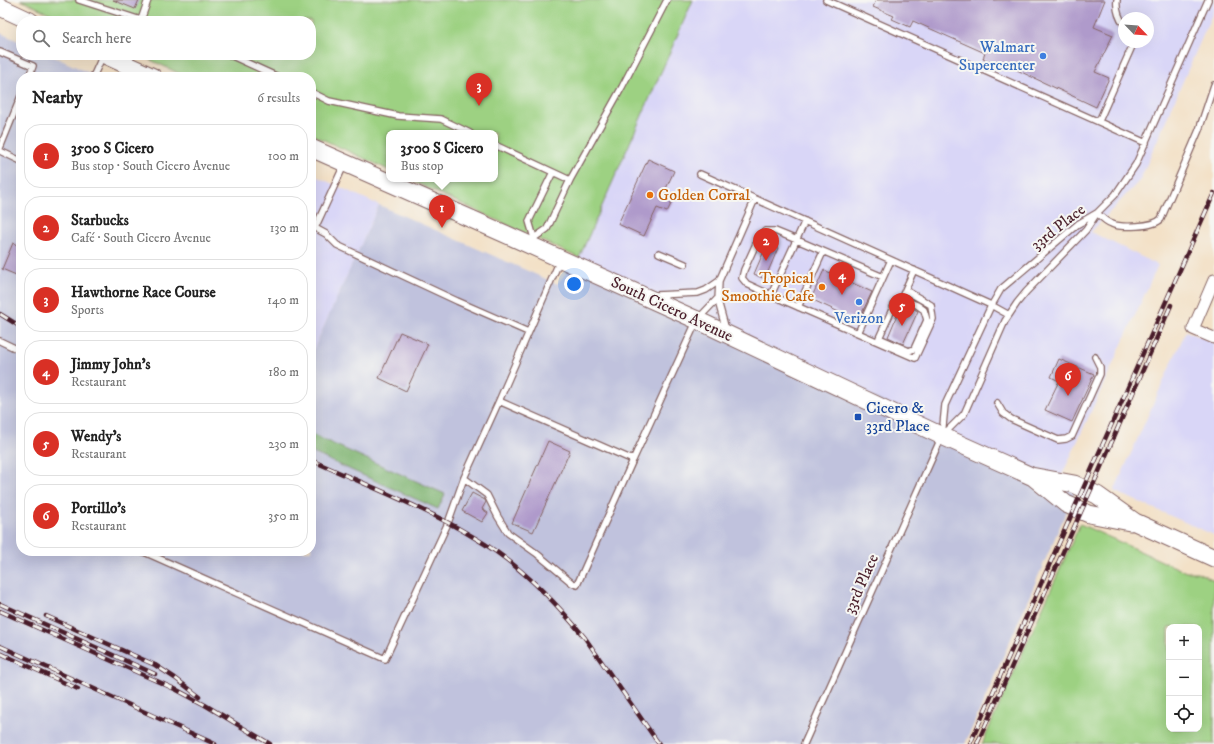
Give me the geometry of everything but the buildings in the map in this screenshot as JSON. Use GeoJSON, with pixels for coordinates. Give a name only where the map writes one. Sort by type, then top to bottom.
{"type":"FeatureCollection","features":[{"type":"Feature","properties":{"kind":"main road"},"geometry":{"type":"LineString","coordinates":[[0,7],[19,16]]}},
{"type":"Feature","properties":{"kind":"main road"},"geometry":{"type":"LineString","coordinates":[[115,60],[142,72]]}},
{"type":"Feature","properties":{"kind":"main road","name":"South Cicero Avenue"},"geometry":{"type":"LineString","coordinates":[[316,150],[386,180]]}},
{"type":"Feature","properties":{"kind":"main road","name":"South Cicero Avenue"},"geometry":{"type":"LineString","coordinates":[[391,182],[532,241],[561,258],[728,334],[942,436],[1031,476],[1066,504],[1083,512],[1135,522],[1214,558]]}},
{"type":"Feature","properties":{"kind":"street"},"geometry":{"type":"LineString","coordinates":[[1214,280],[1193,329],[1214,338]]}},
{"type":"Feature","properties":{"kind":"lane"},"geometry":{"type":"LineString","coordinates":[[0,7],[3,0]]}},
{"type":"Feature","properties":{"kind":"lane"},"geometry":{"type":"LineString","coordinates":[[79,0],[127,16]]}},
{"type":"Feature","properties":{"kind":"lane"},"geometry":{"type":"LineString","coordinates":[[143,16],[148,0]]}},
{"type":"Feature","properties":{"kind":"lane"},"geometry":{"type":"LineString","coordinates":[[532,241],[547,229],[570,180],[622,87],[667,0]]}},
{"type":"Feature","properties":{"kind":"lane"},"geometry":{"type":"LineString","coordinates":[[826,0],[835,2],[1146,143]]}},
{"type":"Feature","properties":{"kind":"lane"},"geometry":{"type":"LineString","coordinates":[[1117,0],[1116,6],[1118,13]]}},
{"type":"Feature","properties":{"kind":"lane"},"geometry":{"type":"LineString","coordinates":[[1208,0],[1136,164],[1115,195],[1097,212],[1107,222],[1115,225],[1150,225],[1158,222],[1163,214],[1199,130],[1214,85]]}},
{"type":"Feature","properties":{"kind":"lane"},"geometry":{"type":"LineString","coordinates":[[1098,121],[1131,48]]}},
{"type":"Feature","properties":{"kind":"lane"},"geometry":{"type":"LineString","coordinates":[[0,52],[16,59]]}},
{"type":"Feature","properties":{"kind":"lane"},"geometry":{"type":"LineString","coordinates":[[19,60],[33,66],[31,72]]}},
{"type":"Feature","properties":{"kind":"lane"},"geometry":{"type":"LineString","coordinates":[[96,72],[102,60]]}},
{"type":"Feature","properties":{"kind":"lane"},"geometry":{"type":"LineString","coordinates":[[241,60],[267,72]]}},
{"type":"Feature","properties":{"kind":"lane"},"geometry":{"type":"LineString","coordinates":[[316,94],[329,101],[398,116],[441,119],[464,130]]}},
{"type":"Feature","properties":{"kind":"lane"},"geometry":{"type":"LineString","coordinates":[[0,148],[16,108]]}},
{"type":"Feature","properties":{"kind":"lane"},"geometry":{"type":"LineString","coordinates":[[498,146],[570,180]]}},
{"type":"Feature","properties":{"kind":"lane"},"geometry":{"type":"LineString","coordinates":[[0,152],[16,160]]}},
{"type":"Feature","properties":{"kind":"lane"},"geometry":{"type":"LineString","coordinates":[[316,226],[345,163]]}},
{"type":"Feature","properties":{"kind":"lane"},"geometry":{"type":"LineString","coordinates":[[532,241],[529,221],[553,172]]}},
{"type":"Feature","properties":{"kind":"lane"},"geometry":{"type":"LineString","coordinates":[[700,174],[1009,314]]}},
{"type":"Feature","properties":{"kind":"lane"},"geometry":{"type":"LineString","coordinates":[[728,334],[718,298],[719,281],[755,199]]}},
{"type":"Feature","properties":{"kind":"lane","name":"33rd Place"},"geometry":{"type":"LineString","coordinates":[[804,744],[942,436],[945,405],[992,305],[1001,289],[1078,224],[1097,212]]}},
{"type":"Feature","properties":{"kind":"lane","name":"33rd Place"},"geometry":{"type":"LineString","coordinates":[[942,436],[964,414],[1009,314],[1026,292],[1086,230],[1097,212]]}},
{"type":"Feature","properties":{"kind":"lane"},"geometry":{"type":"LineString","coordinates":[[771,295],[805,221]]}},
{"type":"Feature","properties":{"kind":"lane"},"geometry":{"type":"LineString","coordinates":[[316,229],[326,234],[337,244],[457,302],[528,332]]}},
{"type":"Feature","properties":{"kind":"lane"},"geometry":{"type":"LineString","coordinates":[[883,277],[775,231],[765,231],[760,235],[744,270],[742,278],[747,284],[858,333],[877,343],[915,358],[934,319],[931,306],[905,290]]}},
{"type":"Feature","properties":{"kind":"lane"},"geometry":{"type":"LineString","coordinates":[[798,307],[824,252]]}},
{"type":"Feature","properties":{"kind":"lane"},"geometry":{"type":"LineString","coordinates":[[659,253],[685,264]]}},
{"type":"Feature","properties":{"kind":"lane"},"geometry":{"type":"LineString","coordinates":[[153,556],[385,659],[448,522],[464,478],[561,258]]}},
{"type":"Feature","properties":{"kind":"lane"},"geometry":{"type":"LineString","coordinates":[[858,333],[891,260]]}},
{"type":"Feature","properties":{"kind":"lane"},"geometry":{"type":"LineString","coordinates":[[901,299],[917,305],[924,310],[927,320],[914,349],[909,351],[879,338],[896,301],[901,299],[914,270]]}},
{"type":"Feature","properties":{"kind":"lane"},"geometry":{"type":"LineString","coordinates":[[644,296],[698,294],[719,281]]}},
{"type":"Feature","properties":{"kind":"lane"},"geometry":{"type":"LineString","coordinates":[[464,478],[487,495],[508,533],[577,586],[697,320],[718,298]]}},
{"type":"Feature","properties":{"kind":"lane"},"geometry":{"type":"LineString","coordinates":[[0,341],[16,349]]}},
{"type":"Feature","properties":{"kind":"lane"},"geometry":{"type":"LineString","coordinates":[[997,404],[1003,413],[1018,422],[1058,440],[1066,439],[1072,436],[1100,374],[1100,367],[1095,357]]}},
{"type":"Feature","properties":{"kind":"lane"},"geometry":{"type":"LineString","coordinates":[[499,401],[633,460]]}},
{"type":"Feature","properties":{"kind":"shaded area"},"geometry":{"type":"Polygon","coordinates":[[[693,0],[1214,0],[1214,10],[1140,180],[1091,232],[1158,265],[1058,484],[579,258],[693,0]]]}},
{"type":"Feature","properties":{"kind":"shaded area"},"geometry":{"type":"Polygon","coordinates":[[[0,33],[16,40],[16,60],[61,60],[87,72],[16,72],[16,556],[316,556],[316,344],[379,205],[557,284],[579,258],[1075,492],[965,744],[0,744],[0,33]]]}},
{"type":"Feature","properties":{"kind":"shaded area"},"geometry":{"type":"Polygon","coordinates":[[[316,176],[379,205],[316,344],[316,176]]]}},
{"type":"Feature","properties":{"kind":"shaded area"},"geometry":{"type":"Polygon","coordinates":[[[1186,331],[1214,343],[1214,535],[1114,491],[1186,331]]]}},
{"type":"Feature","properties":{"kind":"green space"},"geometry":{"type":"Polygon","coordinates":[[[21,0],[693,0],[579,258],[414,182],[498,182],[498,130],[386,130],[386,169],[316,136],[316,72],[176,72],[151,60],[316,60],[316,16],[55,16],[21,0]]]}},
{"type":"Feature","properties":{"kind":"green space"},"geometry":{"type":"Polygon","coordinates":[[[316,436],[445,494],[438,509],[316,454],[316,436]]]}},
{"type":"Feature","properties":{"kind":"green space"},"geometry":{"type":"Polygon","coordinates":[[[1080,524],[1186,572],[1197,572],[1214,580],[1214,744],[982,744],[1080,524]]]}},
{"type":"Feature","properties":{"kind":"railway"},"geometry":{"type":"LineString","coordinates":[[970,744],[1214,193]]}},
{"type":"Feature","properties":{"kind":"railway"},"geometry":{"type":"LineString","coordinates":[[977,744],[1097,476],[1171,305]]}},
{"type":"Feature","properties":{"kind":"railway"},"geometry":{"type":"LineString","coordinates":[[0,314],[16,324]]}},
{"type":"Feature","properties":{"kind":"railway"},"geometry":{"type":"LineString","coordinates":[[316,462],[436,516],[491,548],[521,571],[548,596],[585,638],[659,744]]}},
{"type":"Feature","properties":{"kind":"railway"},"geometry":{"type":"LineString","coordinates":[[0,604],[155,674]]}},
{"type":"Feature","properties":{"kind":"railway"},"geometry":{"type":"LineString","coordinates":[[0,611],[177,690],[270,744]]}},
{"type":"Feature","properties":{"kind":"railway"},"geometry":{"type":"LineString","coordinates":[[46,616],[155,665],[200,697]]}},
{"type":"Feature","properties":{"kind":"railway"},"geometry":{"type":"LineString","coordinates":[[0,646],[215,744]]}},
{"type":"Feature","properties":{"kind":"railway"},"geometry":{"type":"LineString","coordinates":[[0,653],[78,689]]}},
{"type":"Feature","properties":{"kind":"place","name":"Walmart Supercenter"},"geometry":{"type":"Point","coordinates":[1043,56]}},
{"type":"Feature","properties":{"kind":"place","name":"Hawthorne Race Course"},"geometry":{"type":"Point","coordinates":[479,106]}},
{"type":"Feature","properties":{"kind":"place","name":"Golden Corral"},"geometry":{"type":"Point","coordinates":[650,195]}},
{"type":"Feature","properties":{"kind":"place","name":"3500 S Cicero"},"geometry":{"type":"Point","coordinates":[442,228]}},
{"type":"Feature","properties":{"kind":"place","name":"Starbucks"},"geometry":{"type":"Point","coordinates":[766,261]}},
{"type":"Feature","properties":{"kind":"place","name":"Tropical Smoothie Cafe"},"geometry":{"type":"Point","coordinates":[822,287]}},
{"type":"Feature","properties":{"kind":"place","name":"Jimmy John's"},"geometry":{"type":"Point","coordinates":[842,295]}},
{"type":"Feature","properties":{"kind":"place","name":"Verizon"},"geometry":{"type":"Point","coordinates":[859,302]}},
{"type":"Feature","properties":{"kind":"place","name":"Wendy's"},"geometry":{"type":"Point","coordinates":[902,326]}},
{"type":"Feature","properties":{"kind":"place","name":"Portillo's"},"geometry":{"type":"Point","coordinates":[1068,396]}},
{"type":"Feature","properties":{"kind":"place","name":"Cicero & 33rd Place"},"geometry":{"type":"Point","coordinates":[858,417]}}]}
